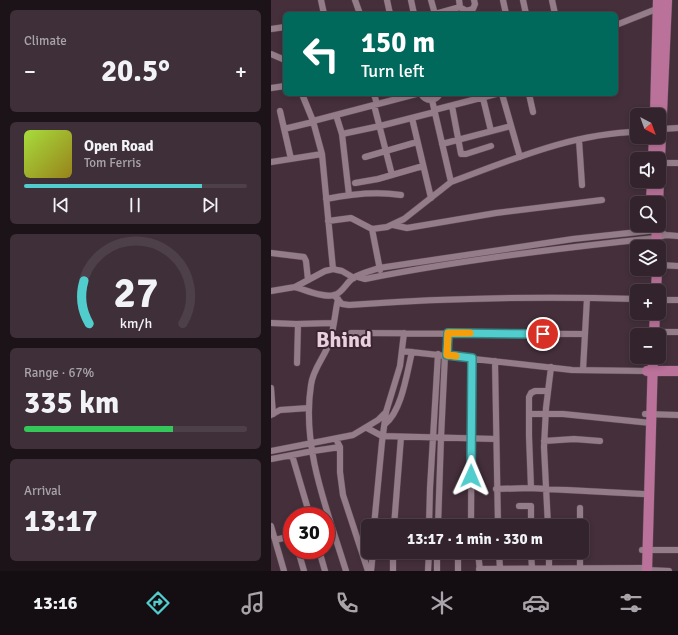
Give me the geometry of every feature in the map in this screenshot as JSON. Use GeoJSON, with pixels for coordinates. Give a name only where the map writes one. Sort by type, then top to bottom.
{"type":"FeatureCollection","features":[{"type":"Feature","properties":{"kind":"highway"},"geometry":{"type":"LineString","coordinates":[[655,108],[662,3]]}},
{"type":"Feature","properties":{"kind":"highway"},"geometry":{"type":"LineString","coordinates":[[660,108],[662,3]]}},
{"type":"Feature","properties":{"kind":"highway"},"geometry":{"type":"LineString","coordinates":[[649,364],[650,371]]}},
{"type":"Feature","properties":{"kind":"highway"},"geometry":{"type":"LineString","coordinates":[[645,570],[648,418],[652,364]]}},
{"type":"Feature","properties":{"kind":"highway"},"geometry":{"type":"LineString","coordinates":[[650,371],[678,371]]}},
{"type":"Feature","properties":{"kind":"highway"},"geometry":{"type":"LineString","coordinates":[[645,550],[643,494],[648,418]]}},
{"type":"Feature","properties":{"kind":"street"},"geometry":{"type":"LineString","coordinates":[[321,0],[324,12]]}},
{"type":"Feature","properties":{"kind":"street"},"geometry":{"type":"LineString","coordinates":[[355,0],[359,12]]}},
{"type":"Feature","properties":{"kind":"street"},"geometry":{"type":"LineString","coordinates":[[387,0],[390,12]]}},
{"type":"Feature","properties":{"kind":"street"},"geometry":{"type":"LineString","coordinates":[[411,0],[414,12]]}},
{"type":"Feature","properties":{"kind":"street"},"geometry":{"type":"LineString","coordinates":[[431,0],[434,12]]}},
{"type":"Feature","properties":{"kind":"street"},"geometry":{"type":"LineString","coordinates":[[459,0],[467,7]]}},
{"type":"Feature","properties":{"kind":"street"},"geometry":{"type":"LineString","coordinates":[[444,12],[467,7],[481,0]]}},
{"type":"Feature","properties":{"kind":"street"},"geometry":{"type":"LineString","coordinates":[[503,0],[506,12]]}},
{"type":"Feature","properties":{"kind":"street"},"geometry":{"type":"LineString","coordinates":[[523,0],[526,12]]}},
{"type":"Feature","properties":{"kind":"street"},"geometry":{"type":"LineString","coordinates":[[552,0],[555,12]]}},
{"type":"Feature","properties":{"kind":"street"},"geometry":{"type":"LineString","coordinates":[[618,24],[662,3]]}},
{"type":"Feature","properties":{"kind":"street"},"geometry":{"type":"LineString","coordinates":[[271,29],[283,27]]}},
{"type":"Feature","properties":{"kind":"street"},"geometry":{"type":"LineString","coordinates":[[271,54],[283,59]]}},
{"type":"Feature","properties":{"kind":"street"},"geometry":{"type":"LineString","coordinates":[[271,88],[283,86]]}},
{"type":"Feature","properties":{"kind":"street"},"geometry":{"type":"LineString","coordinates":[[303,96],[313,122],[322,154],[333,269]]}},
{"type":"Feature","properties":{"kind":"street"},"geometry":{"type":"LineString","coordinates":[[374,96],[392,175]]}},
{"type":"Feature","properties":{"kind":"street"},"geometry":{"type":"LineString","coordinates":[[284,129],[313,122],[336,114],[409,96]]}},
{"type":"Feature","properties":{"kind":"street"},"geometry":{"type":"LineString","coordinates":[[423,96],[426,99],[432,100],[438,96]]}},
{"type":"Feature","properties":{"kind":"street"},"geometry":{"type":"LineString","coordinates":[[342,134],[411,118],[482,96],[491,131]]}},
{"type":"Feature","properties":{"kind":"street"},"geometry":{"type":"LineString","coordinates":[[503,96],[520,157]]}},
{"type":"Feature","properties":{"kind":"street"},"geometry":{"type":"LineString","coordinates":[[529,96],[533,112]]}},
{"type":"Feature","properties":{"kind":"street"},"geometry":{"type":"LineString","coordinates":[[432,100],[451,182]]}},
{"type":"Feature","properties":{"kind":"street"},"geometry":{"type":"LineString","coordinates":[[452,106],[460,152],[463,154],[491,146]]}},
{"type":"Feature","properties":{"kind":"street"},"geometry":{"type":"LineString","coordinates":[[281,111],[291,159]]}},
{"type":"Feature","properties":{"kind":"street"},"geometry":{"type":"LineString","coordinates":[[336,114],[342,134],[349,194]]}},
{"type":"Feature","properties":{"kind":"street"},"geometry":{"type":"LineString","coordinates":[[411,118],[431,198]]}},
{"type":"Feature","properties":{"kind":"street"},"geometry":{"type":"LineString","coordinates":[[442,144],[511,126]]}},
{"type":"Feature","properties":{"kind":"street"},"geometry":{"type":"LineString","coordinates":[[666,131],[678,128]]}},
{"type":"Feature","properties":{"kind":"street"},"geometry":{"type":"LineString","coordinates":[[328,221],[351,218],[372,229],[382,229],[404,219],[451,182],[520,157],[579,140],[600,135],[630,133]]}},
{"type":"Feature","properties":{"kind":"street"},"geometry":{"type":"LineString","coordinates":[[579,140],[582,185]]}},
{"type":"Feature","properties":{"kind":"street"},"geometry":{"type":"LineString","coordinates":[[365,157],[417,142]]}},
{"type":"Feature","properties":{"kind":"street"},"geometry":{"type":"LineString","coordinates":[[271,162],[322,154]]}},
{"type":"Feature","properties":{"kind":"street"},"geometry":{"type":"LineString","coordinates":[[666,162],[678,163]]}},
{"type":"Feature","properties":{"kind":"street"},"geometry":{"type":"LineString","coordinates":[[355,183],[370,181],[423,166]]}},
{"type":"Feature","properties":{"kind":"street"},"geometry":{"type":"LineString","coordinates":[[326,199],[349,194],[380,192],[401,195]]}},
{"type":"Feature","properties":{"kind":"street"},"geometry":{"type":"LineString","coordinates":[[393,225],[407,228],[495,213],[602,200]]}},
{"type":"Feature","properties":{"kind":"street"},"geometry":{"type":"LineString","coordinates":[[372,229],[381,275]]}},
{"type":"Feature","properties":{"kind":"street"},"geometry":{"type":"LineString","coordinates":[[271,291],[295,287],[325,271],[333,269],[342,271],[356,278],[365,279],[381,275],[655,235]]}},
{"type":"Feature","properties":{"kind":"street"},"geometry":{"type":"LineString","coordinates":[[344,570],[321,489],[309,427],[309,408],[313,377],[330,340],[336,297],[341,291],[356,278],[379,268],[573,239],[655,235],[678,236]]}},
{"type":"Feature","properties":{"kind":"street"},"geometry":{"type":"LineString","coordinates":[[271,253],[304,257],[306,261],[308,280]]}},
{"type":"Feature","properties":{"kind":"street"},"geometry":{"type":"LineString","coordinates":[[666,265],[678,266]]}},
{"type":"Feature","properties":{"kind":"street"},"geometry":{"type":"LineString","coordinates":[[295,287],[336,297],[342,304],[349,305],[415,300],[516,297],[630,299]]}},
{"type":"Feature","properties":{"kind":"street"},"geometry":{"type":"LineString","coordinates":[[583,370],[587,298]]}},
{"type":"Feature","properties":{"kind":"street"},"geometry":{"type":"LineString","coordinates":[[666,300],[678,300]]}},
{"type":"Feature","properties":{"kind":"street"},"geometry":{"type":"LineString","coordinates":[[271,323],[298,324],[333,322]]}},
{"type":"Feature","properties":{"kind":"street"},"geometry":{"type":"LineString","coordinates":[[297,363],[298,324]]}},
{"type":"Feature","properties":{"kind":"street"},"geometry":{"type":"LineString","coordinates":[[666,333],[678,332]]}},
{"type":"Feature","properties":{"kind":"street"},"geometry":{"type":"LineString","coordinates":[[351,333],[585,334]]}},
{"type":"Feature","properties":{"kind":"street"},"geometry":{"type":"LineString","coordinates":[[271,459],[280,453],[338,443],[385,418],[392,418],[398,406],[401,377],[407,351],[407,333]]}},
{"type":"Feature","properties":{"kind":"street"},"geometry":{"type":"LineString","coordinates":[[438,519],[441,438],[448,333]]}},
{"type":"Feature","properties":{"kind":"street"},"geometry":{"type":"LineString","coordinates":[[407,351],[495,360],[551,368],[650,371]]}},
{"type":"Feature","properties":{"kind":"street"},"geometry":{"type":"LineString","coordinates":[[376,519],[385,418],[401,377],[407,351]]}},
{"type":"Feature","properties":{"kind":"street"},"geometry":{"type":"LineString","coordinates":[[429,519],[438,354]]}},
{"type":"Feature","properties":{"kind":"street"},"geometry":{"type":"LineString","coordinates":[[471,519],[472,358]]}},
{"type":"Feature","properties":{"kind":"street"},"geometry":{"type":"LineString","coordinates":[[495,360],[497,519]]}},
{"type":"Feature","properties":{"kind":"street"},"geometry":{"type":"LineString","coordinates":[[548,519],[544,441],[551,368]]}},
{"type":"Feature","properties":{"kind":"street"},"geometry":{"type":"LineString","coordinates":[[271,388],[272,414],[280,410],[309,408]]}},
{"type":"Feature","properties":{"kind":"street"},"geometry":{"type":"LineString","coordinates":[[531,488],[529,397],[531,393],[535,391],[548,391]]}},
{"type":"Feature","properties":{"kind":"street"},"geometry":{"type":"LineString","coordinates":[[529,414],[546,413],[648,418],[678,415]]}},
{"type":"Feature","properties":{"kind":"street"},"geometry":{"type":"LineString","coordinates":[[367,428],[383,436],[496,439]]}},
{"type":"Feature","properties":{"kind":"street"},"geometry":{"type":"LineString","coordinates":[[395,519],[401,437]]}},
{"type":"Feature","properties":{"kind":"street"},"geometry":{"type":"LineString","coordinates":[[544,441],[574,439],[600,441]]}},
{"type":"Feature","properties":{"kind":"street"},"geometry":{"type":"LineString","coordinates":[[271,451],[292,455],[312,447],[338,443]]}},
{"type":"Feature","properties":{"kind":"street"},"geometry":{"type":"LineString","coordinates":[[338,443],[343,495],[370,571]]}},
{"type":"Feature","properties":{"kind":"street"},"geometry":{"type":"LineString","coordinates":[[292,455],[307,507]]}},
{"type":"Feature","properties":{"kind":"street"},"geometry":{"type":"LineString","coordinates":[[496,489],[531,488],[643,494]]}},
{"type":"Feature","properties":{"kind":"street"},"geometry":{"type":"LineString","coordinates":[[519,506],[531,506],[531,519]]}},
{"type":"Feature","properties":{"kind":"street"},"geometry":{"type":"LineString","coordinates":[[580,508],[580,519]]}},
{"type":"Feature","properties":{"kind":"street"},"geometry":{"type":"LineString","coordinates":[[271,526],[284,571]]}},
{"type":"Feature","properties":{"kind":"street"},"geometry":{"type":"LineString","coordinates":[[275,540],[283,538]]}},
{"type":"Feature","properties":{"kind":"street"},"geometry":{"type":"LineString","coordinates":[[645,550],[678,550]]}},
{"type":"Feature","properties":{"kind":"street"},"geometry":{"type":"LineString","coordinates":[[301,559],[304,571]]}},
{"type":"Feature","properties":{"kind":"street"},"geometry":{"type":"LineString","coordinates":[[322,559],[325,571]]}},
{"type":"Feature","properties":{"kind":"street"},"geometry":{"type":"LineString","coordinates":[[370,571],[372,559]]}},
{"type":"Feature","properties":{"kind":"street"},"geometry":{"type":"LineString","coordinates":[[393,559],[393,571]]}},
{"type":"Feature","properties":{"kind":"street"},"geometry":{"type":"LineString","coordinates":[[428,571],[429,559]]}},
{"type":"Feature","properties":{"kind":"street"},"geometry":{"type":"LineString","coordinates":[[437,559],[437,571]]}},
{"type":"Feature","properties":{"kind":"street"},"geometry":{"type":"LineString","coordinates":[[478,559],[479,570],[549,570],[580,568],[669,571]]}},
{"type":"Feature","properties":{"kind":"street"},"geometry":{"type":"LineString","coordinates":[[499,559],[500,569]]}},
{"type":"Feature","properties":{"kind":"street"},"geometry":{"type":"LineString","coordinates":[[531,559],[532,569]]}},
{"type":"Feature","properties":{"kind":"street"},"geometry":{"type":"LineString","coordinates":[[549,559],[549,570]]}},
{"type":"Feature","properties":{"kind":"street"},"geometry":{"type":"LineString","coordinates":[[580,559],[580,568]]}},
{"type":"Feature","properties":{"kind":"street"},"geometry":{"type":"LineString","coordinates":[[458,560],[458,571]]}},
{"type":"Feature","properties":{"kind":"slow traffic"},"geometry":{"type":"LineString","coordinates":[[456,356],[447,355],[448,333],[470,333]]}},
{"type":"Feature","properties":{"kind":"district","name":"Bhind"},"geometry":{"type":"Point","coordinates":[344,339]}},
{"type":"Feature","properties":{"kind":"route"},"geometry":{"type":"LineString","coordinates":[[471,476],[472,358],[447,355],[448,333],[543,334]]}}]}
